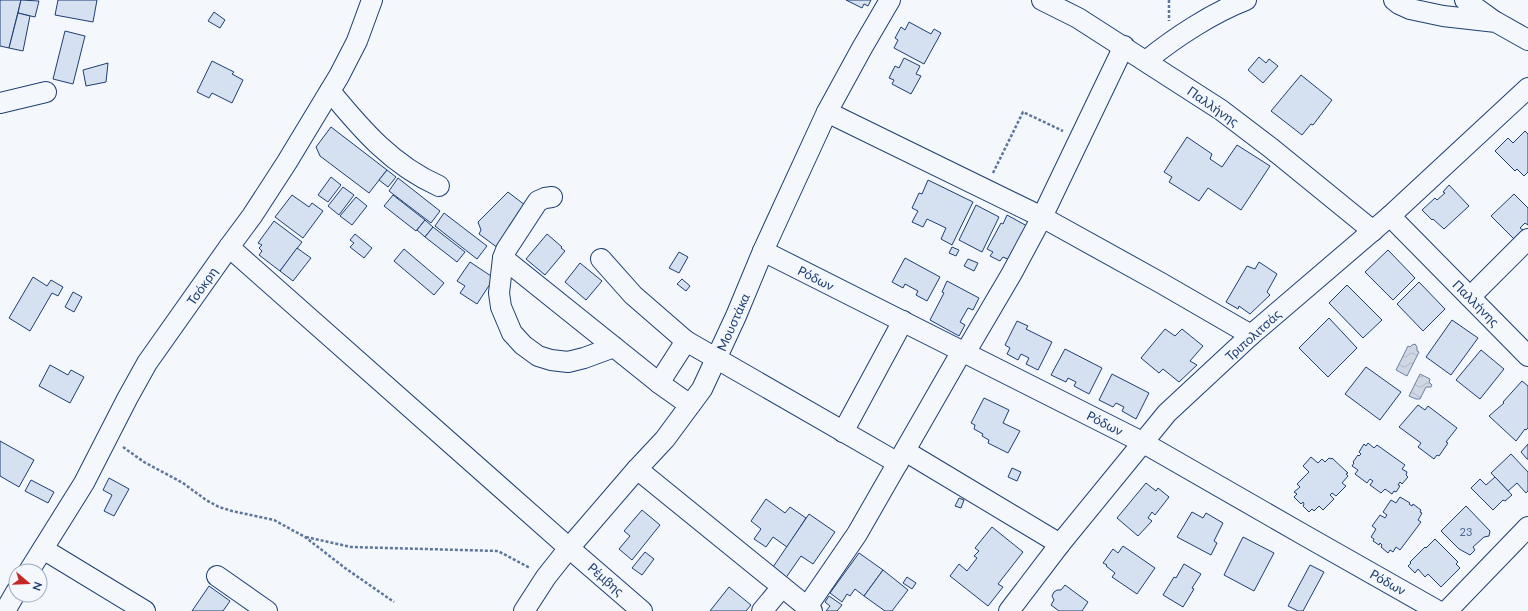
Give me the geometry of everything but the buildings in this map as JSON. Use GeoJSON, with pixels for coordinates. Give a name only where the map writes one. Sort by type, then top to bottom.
{"type":"FeatureCollection","features":[{"type":"Feature","properties":{"kind":"street","name":"Τσόκρη"},"geometry":{"type":"LineString","coordinates":[[34,563],[84,483],[107,436],[147,363],[228,247],[252,216],[330,91],[356,41],[372,0]]}},
{"type":"Feature","properties":{"kind":"street","name":"Μουστάκα"},"geometry":{"type":"LineString","coordinates":[[524,611],[546,577],[569,548],[665,439],[702,388],[716,360],[763,251],[827,112],[890,0]]}},
{"type":"Feature","properties":{"kind":"street","name":"Παλλήνης"},"geometry":{"type":"LineString","coordinates":[[1042,0],[1078,18],[1124,46],[1221,110],[1271,148],[1372,231]]}},
{"type":"Feature","properties":{"kind":"street"},"geometry":{"type":"LineString","coordinates":[[1146,61],[1170,42],[1232,5],[1246,0]]}},
{"type":"Feature","properties":{"kind":"street"},"geometry":{"type":"LineString","coordinates":[[1394,0],[1410,9],[1443,16],[1496,22]]}},
{"type":"Feature","properties":{"kind":"street"},"geometry":{"type":"LineString","coordinates":[[1466,0],[1496,22],[1528,40]]}},
{"type":"Feature","properties":{"kind":"street"},"geometry":{"type":"LineString","coordinates":[[637,469],[810,609],[857,534],[1012,273],[1042,217],[1124,46]]}},
{"type":"Feature","properties":{"kind":"street","name":"Τριπολιτσάς"},"geometry":{"type":"LineString","coordinates":[[1009,611],[1060,544],[1167,413],[1251,335],[1390,216],[1528,88]]}},
{"type":"Feature","properties":{"kind":"street"},"geometry":{"type":"LineString","coordinates":[[330,91],[376,144],[410,170],[439,186]]}},
{"type":"Feature","properties":{"kind":"street"},"geometry":{"type":"LineString","coordinates":[[0,103],[46,92]]}},
{"type":"Feature","properties":{"kind":"street"},"geometry":{"type":"LineString","coordinates":[[827,112],[1042,217],[1148,275],[1251,335]]}},
{"type":"Feature","properties":{"kind":"street"},"geometry":{"type":"LineString","coordinates":[[552,197],[538,201],[506,250],[499,293],[501,307],[512,333],[523,346],[538,356],[568,362],[614,347]]}},
{"type":"Feature","properties":{"kind":"street","name":"Παλλήνης"},"geometry":{"type":"LineString","coordinates":[[1390,216],[1528,356]]}},
{"type":"Feature","properties":{"kind":"street"},"geometry":{"type":"LineString","coordinates":[[1470,297],[1528,239]]}},
{"type":"Feature","properties":{"kind":"street","name":"Ρέμβης"},"geometry":{"type":"LineString","coordinates":[[228,247],[642,611]]}},
{"type":"Feature","properties":{"kind":"street","name":"Ρόδων"},"geometry":{"type":"LineString","coordinates":[[763,251],[1142,442],[1438,611]]}},
{"type":"Feature","properties":{"kind":"street"},"geometry":{"type":"LineString","coordinates":[[504,258],[659,384],[690,405]]}},
{"type":"Feature","properties":{"kind":"street"},"geometry":{"type":"LineString","coordinates":[[601,259],[633,295],[686,341],[716,360],[843,432],[902,457],[1060,544]]}},
{"type":"Feature","properties":{"kind":"street"},"geometry":{"type":"LineString","coordinates":[[843,432],[903,321]]}},
{"type":"Feature","properties":{"kind":"street"},"geometry":{"type":"LineString","coordinates":[[659,384],[686,341]]}},
{"type":"Feature","properties":{"kind":"street"},"geometry":{"type":"LineString","coordinates":[[1447,611],[1528,528]]}},
{"type":"Feature","properties":{"kind":"street"},"geometry":{"type":"LineString","coordinates":[[43,549],[145,611]]}},
{"type":"Feature","properties":{"kind":"street"},"geometry":{"type":"LineString","coordinates":[[217,576],[267,611]]}},
{"type":"Feature","properties":{"kind":"street"},"geometry":{"type":"LineString","coordinates":[[762,611],[782,587]]}},
{"type":"Feature","properties":{"kind":"path"},"geometry":{"type":"LineString","coordinates":[[985,189],[1023,112],[1079,140]]}},
{"type":"Feature","properties":{"kind":"path"},"geometry":{"type":"LineString","coordinates":[[107,436],[144,462],[182,483],[206,500],[219,507],[274,520],[306,536],[351,547],[498,551],[546,577]]}},
{"type":"Feature","properties":{"kind":"path"},"geometry":{"type":"LineString","coordinates":[[306,536],[344,568],[394,602]]}},
{"type":"Feature","properties":{"kind":"water"},"geometry":{"type":"Polygon","coordinates":[[[1415,344],[1417,351],[1419,352],[1407,376],[1396,370],[1408,346],[1410,347],[1415,344]]]}},
{"type":"Feature","properties":{"kind":"water"},"geometry":{"type":"Polygon","coordinates":[[[1420,374],[1430,379],[1429,382],[1432,385],[1431,387],[1426,387],[1420,399],[1416,399],[1409,396],[1420,374]]]}}]}
